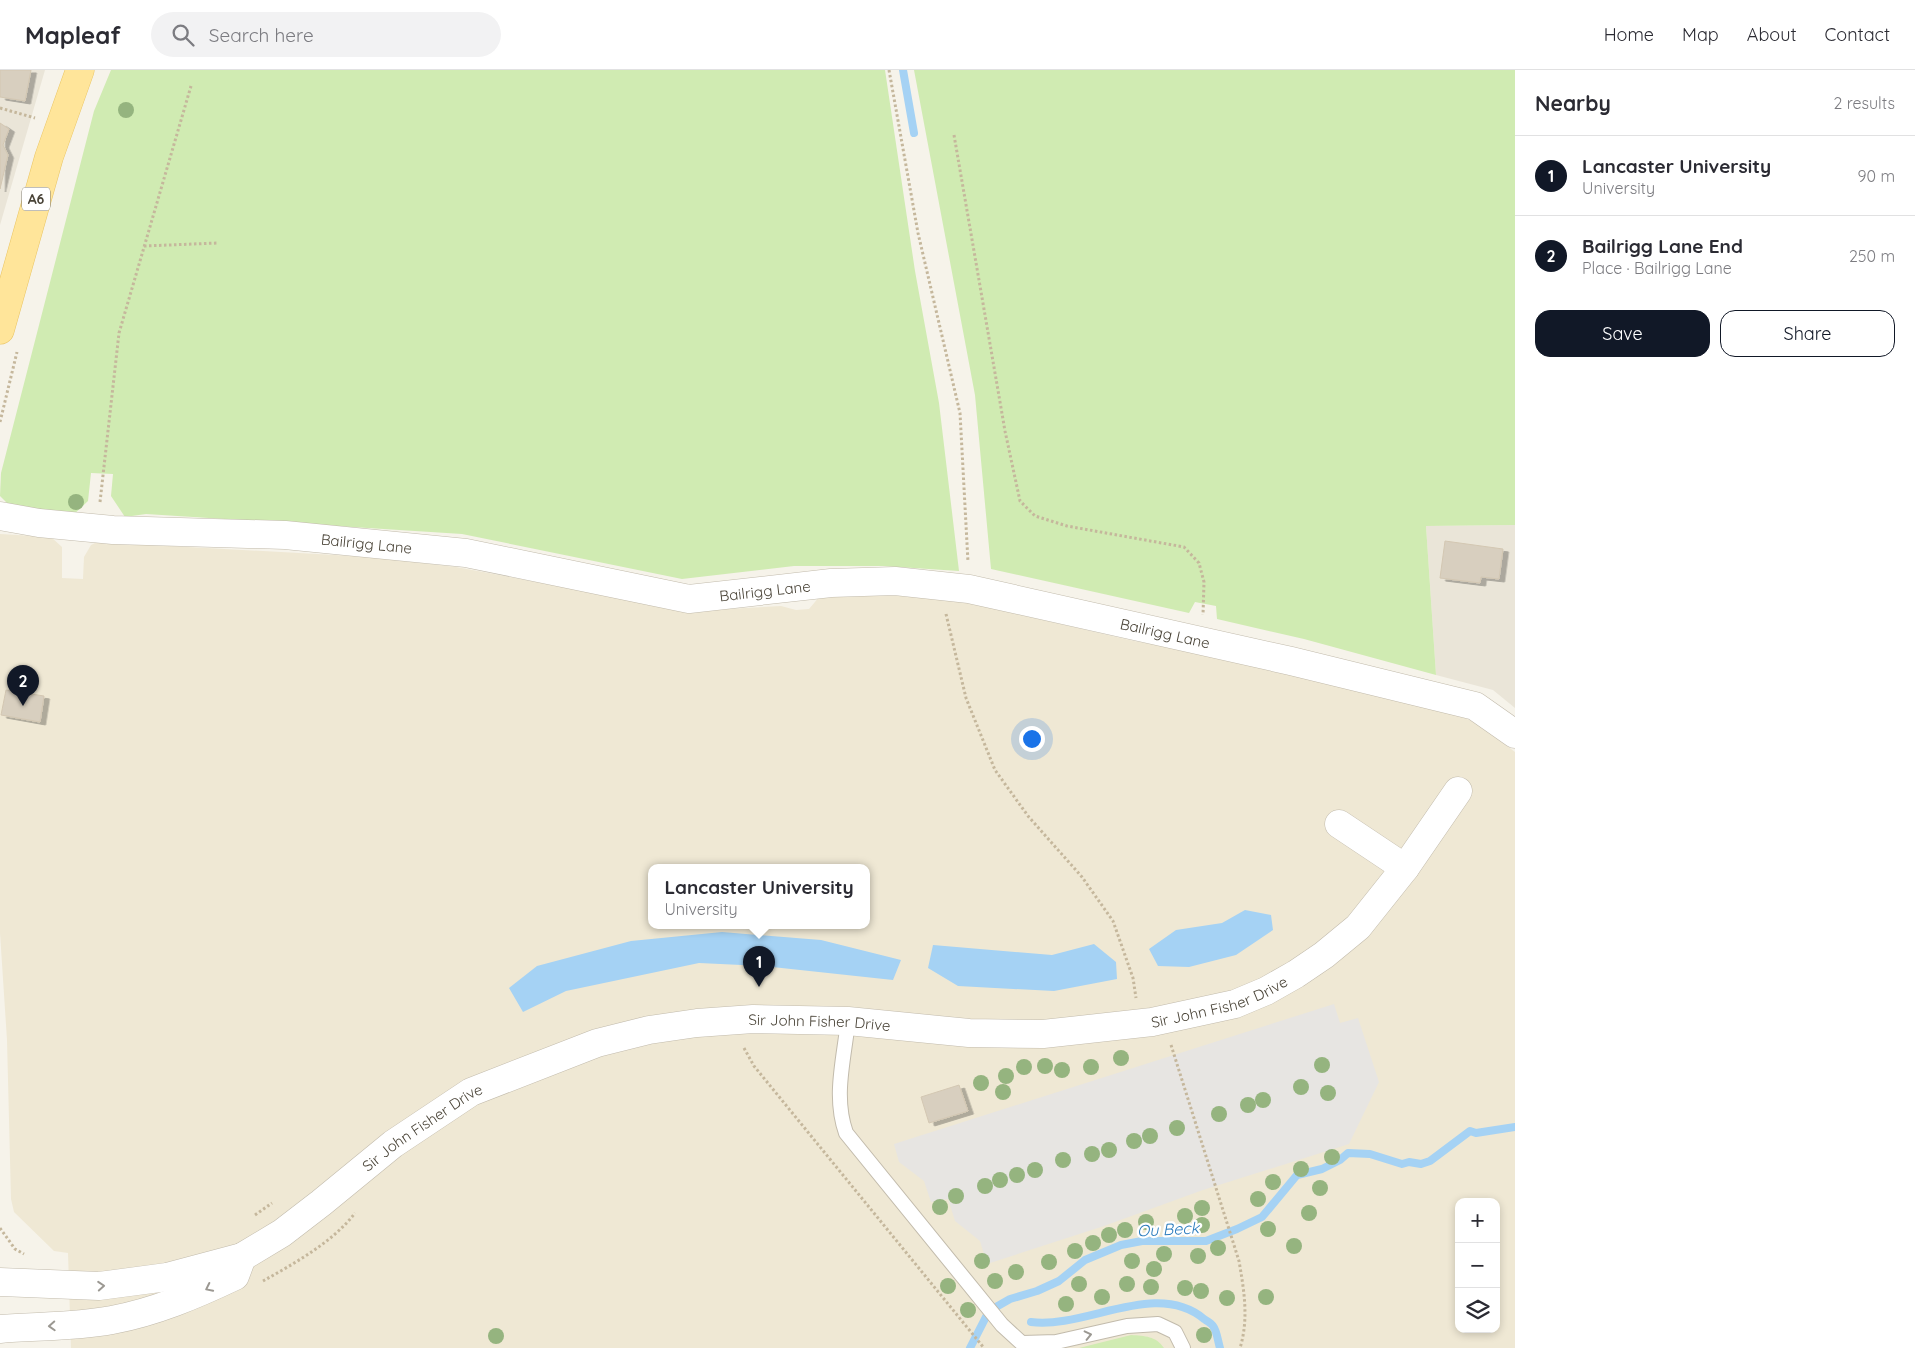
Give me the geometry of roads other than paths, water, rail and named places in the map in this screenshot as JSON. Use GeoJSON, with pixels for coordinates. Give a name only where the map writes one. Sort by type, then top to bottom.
{"type":"FeatureCollection","features":[{"type":"Feature","properties":{"kind":"main road","name":"A6"},"geometry":{"type":"LineString","coordinates":[[9,339],[29,222],[80,70]]}},
{"type":"Feature","properties":{"kind":"street","name":"Bailrigg Lane"},"geometry":{"type":"LineString","coordinates":[[0,516],[39,523],[97,528],[285,535],[466,553],[689,599],[831,583],[895,581],[969,589],[1198,640],[1475,706],[1515,734]]}},
{"type":"Feature","properties":{"kind":"street","name":"Sir John Fisher Drive"},"geometry":{"type":"LineString","coordinates":[[0,1282],[99,1286],[168,1277],[242,1257],[282,1233],[393,1144],[471,1092],[597,1043],[649,1030],[697,1023],[753,1019],[848,1021],[969,1033],[1043,1034],[1152,1022],[1227,1006],[1266,991],[1324,955],[1358,927],[1405,868],[1458,791]]}},
{"type":"Feature","properties":{"kind":"street"},"geometry":{"type":"LineString","coordinates":[[1339,824],[1405,868]]}},
{"type":"Feature","properties":{"kind":"street"},"geometry":{"type":"LineString","coordinates":[[0,1329],[112,1320],[152,1310],[192,1296],[235,1276],[242,1257]]}},
{"type":"Feature","properties":{"kind":"lane"},"geometry":{"type":"LineString","coordinates":[[848,1021],[839,1097],[840,1118],[846,1133],[1002,1325],[1025,1345],[1056,1342],[1127,1326],[1158,1324],[1175,1332],[1183,1348]]}},
{"type":"Feature","properties":{"kind":"water"},"geometry":{"type":"Polygon","coordinates":[[[1245,910],[1271,915],[1273,930],[1236,955],[1189,967],[1158,966],[1149,949],[1176,930],[1222,923],[1245,910]]]}},
{"type":"Feature","properties":{"kind":"water"},"geometry":{"type":"Polygon","coordinates":[[[722,932],[821,940],[901,960],[893,980],[763,966],[699,963],[566,991],[523,1012],[509,988],[537,966],[631,941],[722,932]]]}},
{"type":"Feature","properties":{"kind":"water"},"geometry":{"type":"Polygon","coordinates":[[[1094,944],[1116,962],[1117,979],[1054,991],[958,986],[928,968],[933,945],[1052,955],[1094,944]]]}},
{"type":"Feature","properties":{"kind":"waterway"},"geometry":{"type":"LineString","coordinates":[[903,70],[914,133]]}},
{"type":"Feature","properties":{"kind":"waterway","name":"Ou Beck"},"geometry":{"type":"LineString","coordinates":[[970,1348],[989,1311],[1010,1299],[1037,1291],[1059,1281],[1085,1260],[1121,1245],[1142,1241],[1206,1241],[1237,1229],[1262,1217],[1297,1175],[1322,1169],[1340,1160],[1348,1153],[1370,1154],[1402,1164],[1409,1162],[1421,1164],[1430,1161],[1470,1131],[1476,1133],[1515,1127]]}},
{"type":"Feature","properties":{"kind":"waterway"},"geometry":{"type":"LineString","coordinates":[[1031,1322],[1052,1322],[1143,1304],[1164,1304],[1185,1308],[1210,1323],[1216,1331],[1220,1348]]}},
{"type":"Feature","properties":{"kind":"place","name":"Bailrigg Lane End"},"geometry":{"type":"Point","coordinates":[23,706]}},
{"type":"Feature","properties":{"kind":"place","name":"Lancaster University"},"geometry":{"type":"Point","coordinates":[759,987]}}]}
